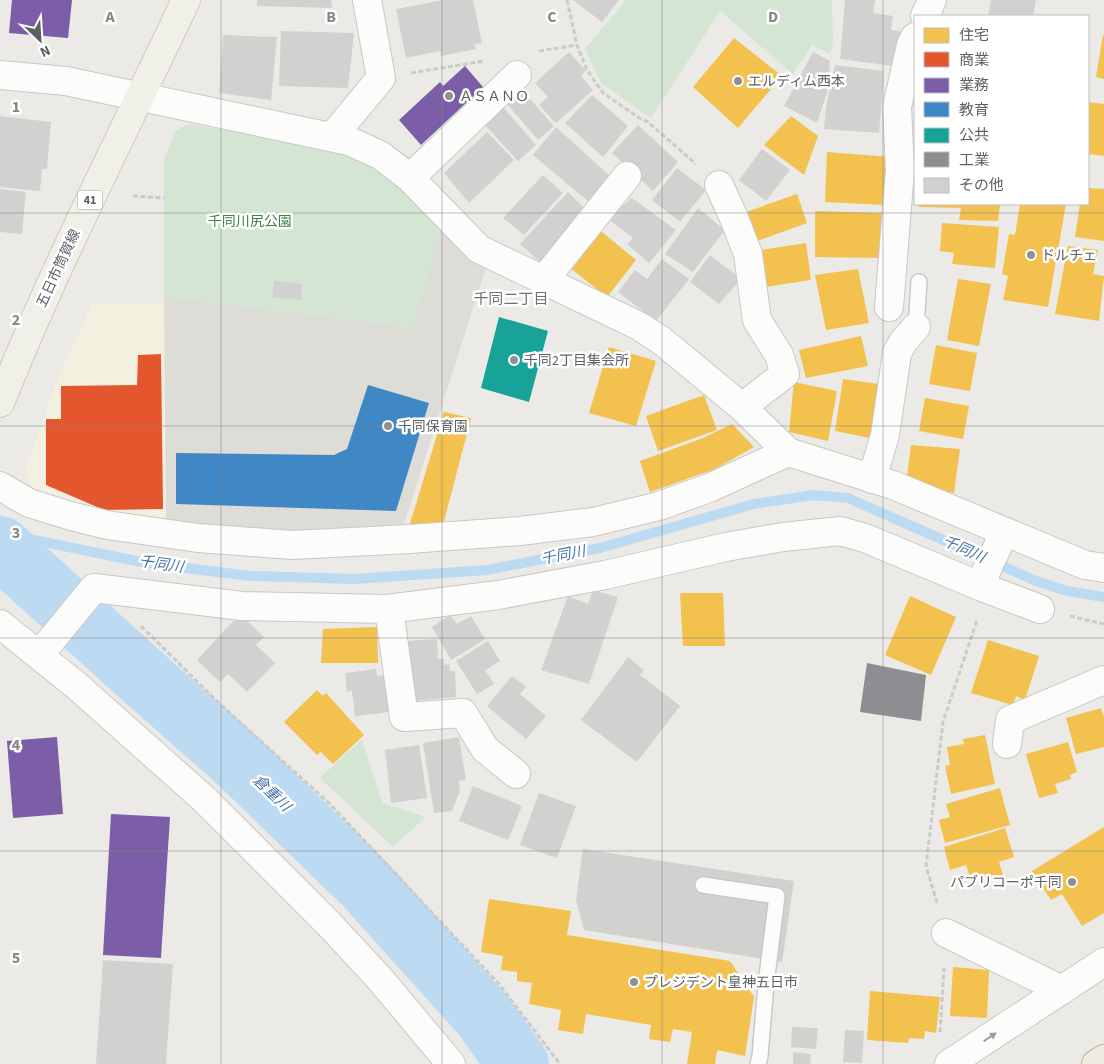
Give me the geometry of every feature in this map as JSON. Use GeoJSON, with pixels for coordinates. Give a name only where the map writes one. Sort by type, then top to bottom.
{"type":"FeatureCollection","features":[{"type":"Feature","properties":{"kind":"highway"},"geometry":{"type":"LineString","coordinates":[[1096,1064],[1104,1059]]}},
{"type":"Feature","properties":{"kind":"main road","name":"五日市筒賀線"},"geometry":{"type":"LineString","coordinates":[[0,403],[21,350],[48,291],[139,95],[186,0]]}},
{"type":"Feature","properties":{"kind":"street"},"geometry":{"type":"LineString","coordinates":[[332,137],[381,78],[367,0]]}},
{"type":"Feature","properties":{"kind":"street"},"geometry":{"type":"LineString","coordinates":[[925,15],[932,0]]}},
{"type":"Feature","properties":{"kind":"street"},"geometry":{"type":"LineString","coordinates":[[889,307],[900,170],[897,107],[914,40]]}},
{"type":"Feature","properties":{"kind":"street"},"geometry":{"type":"LineString","coordinates":[[0,75],[66,81],[349,141],[380,155],[410,178],[479,249],[639,326],[662,341],[742,407],[788,452],[893,485],[1002,538],[1085,565],[1104,568]]}},
{"type":"Feature","properties":{"kind":"street"},"geometry":{"type":"LineString","coordinates":[[410,178],[517,75]]}},
{"type":"Feature","properties":{"kind":"street"},"geometry":{"type":"LineString","coordinates":[[544,280],[627,176]]}},
{"type":"Feature","properties":{"kind":"street"},"geometry":{"type":"LineString","coordinates":[[719,185],[748,254],[757,320],[779,355],[785,374],[742,407]]}},
{"type":"Feature","properties":{"kind":"street"},"geometry":{"type":"LineString","coordinates":[[872,479],[885,435],[897,353],[903,342],[916,327]]}},
{"type":"Feature","properties":{"kind":"street"},"geometry":{"type":"LineString","coordinates":[[0,486],[30,503],[71,516],[107,525],[198,538],[292,545],[409,540],[593,522],[659,506],[709,488],[788,452]]}},
{"type":"Feature","properties":{"kind":"street"},"geometry":{"type":"LineString","coordinates":[[45,647],[94,588],[242,606],[389,609],[498,595],[726,547],[783,537],[840,531],[865,538],[1040,609]]}},
{"type":"Feature","properties":{"kind":"street"},"geometry":{"type":"LineString","coordinates":[[984,585],[1002,538]]}},
{"type":"Feature","properties":{"kind":"street"},"geometry":{"type":"LineString","coordinates":[[389,609],[404,717],[464,713],[485,749],[516,774]]}},
{"type":"Feature","properties":{"kind":"street"},"geometry":{"type":"LineString","coordinates":[[0,624],[45,647],[84,692],[204,799],[328,923],[380,979],[451,1064]]}},
{"type":"Feature","properties":{"kind":"street"},"geometry":{"type":"LineString","coordinates":[[1007,744],[1010,720],[1104,680]]}},
{"type":"Feature","properties":{"kind":"street"},"geometry":{"type":"LineString","coordinates":[[946,933],[1062,990]]}},
{"type":"Feature","properties":{"kind":"street"},"geometry":{"type":"LineString","coordinates":[[949,1064],[1104,962]]}},
{"type":"Feature","properties":{"kind":"lane"},"geometry":{"type":"LineString","coordinates":[[916,327],[919,282]]}},
{"type":"Feature","properties":{"kind":"lane"},"geometry":{"type":"LineString","coordinates":[[703,885],[777,896],[758,1064]]}},
{"type":"Feature","properties":{"kind":"path"},"geometry":{"type":"LineString","coordinates":[[567,0],[577,46],[588,70],[603,93],[648,122],[719,185]]}},
{"type":"Feature","properties":{"kind":"path"},"geometry":{"type":"LineString","coordinates":[[537,52],[577,46]]}},
{"type":"Feature","properties":{"kind":"path"},"geometry":{"type":"LineString","coordinates":[[381,78],[488,60]]}},
{"type":"Feature","properties":{"kind":"path"},"geometry":{"type":"LineString","coordinates":[[133,196],[164,198]]}},
{"type":"Feature","properties":{"kind":"path"},"geometry":{"type":"LineString","coordinates":[[940,1036],[946,933],[926,866],[943,722],[984,585]]}},
{"type":"Feature","properties":{"kind":"path"},"geometry":{"type":"LineString","coordinates":[[137,622],[221,705],[330,804],[499,984],[560,1064]]}},
{"type":"Feature","properties":{"kind":"shaded area"},"geometry":{"type":"Polygon","coordinates":[[[441,228],[471,257],[486,268],[403,527],[273,532],[166,522],[164,296],[412,327],[441,228]]]}},
{"type":"Feature","properties":{"kind":"shaded area"},"geometry":{"type":"Polygon","coordinates":[[[92,303],[164,303],[166,522],[116,515],[31,488],[24,473],[55,386],[92,303]]]}},
{"type":"Feature","properties":{"kind":"green space"},"geometry":{"type":"Polygon","coordinates":[[[626,0],[832,0],[833,41],[830,54],[812,45],[793,74],[720,11],[651,118],[601,83],[585,49],[626,0]]]}},
{"type":"Feature","properties":{"kind":"green space","name":"千同川尻公園"},"geometry":{"type":"Polygon","coordinates":[[[189,124],[297,142],[332,151],[369,164],[414,200],[441,228],[413,327],[164,296],[164,160],[175,131],[189,124]]]}},
{"type":"Feature","properties":{"kind":"green space"},"geometry":{"type":"Polygon","coordinates":[[[362,739],[382,803],[426,817],[393,847],[320,778],[362,739]]]}},
{"type":"Feature","properties":{"kind":"building: 住宅"},"geometry":{"type":"Polygon","coordinates":[[[1104,35],[1104,79],[1096,77],[1104,35]]]}},
{"type":"Feature","properties":{"kind":"building: 住宅","name":"エルディム西本"},"geometry":{"type":"Polygon","coordinates":[[[734,38],[782,76],[738,128],[693,87],[734,38]]]}},
{"type":"Feature","properties":{"kind":"building: 住宅"},"geometry":{"type":"Polygon","coordinates":[[[1089,102],[1104,104],[1104,156],[1089,154],[1089,102]]]}},
{"type":"Feature","properties":{"kind":"building: 住宅"},"geometry":{"type":"Polygon","coordinates":[[[791,116],[818,136],[804,175],[764,145],[791,116]]]}},
{"type":"Feature","properties":{"kind":"building: 住宅"},"geometry":{"type":"Polygon","coordinates":[[[827,152],[891,157],[886,205],[825,202],[827,152]]]}},
{"type":"Feature","properties":{"kind":"building: 住宅"},"geometry":{"type":"Polygon","coordinates":[[[1089,188],[1104,189],[1104,241],[1075,237],[1080,205],[1089,205],[1089,188]]]}},
{"type":"Feature","properties":{"kind":"building: 住宅"},"geometry":{"type":"Polygon","coordinates":[[[797,194],[807,223],[757,241],[746,212],[797,194]]]}},
{"type":"Feature","properties":{"kind":"building: 住宅"},"geometry":{"type":"Polygon","coordinates":[[[919,205],[1000,205],[998,221],[959,220],[961,208],[919,207],[919,205]]]}},
{"type":"Feature","properties":{"kind":"building: 住宅","name":"ドルチェ"},"geometry":{"type":"Polygon","coordinates":[[[1020,205],[1066,205],[1048,307],[1003,300],[1008,276],[1002,274],[1009,234],[1015,235],[1020,205]]]}},
{"type":"Feature","properties":{"kind":"building: 住宅"},"geometry":{"type":"Polygon","coordinates":[[[815,211],[883,213],[880,258],[815,257],[815,211]]]}},
{"type":"Feature","properties":{"kind":"building: 住宅"},"geometry":{"type":"Polygon","coordinates":[[[942,223],[999,227],[995,268],[952,264],[954,253],[940,251],[942,223]]]}},
{"type":"Feature","properties":{"kind":"building: 住宅"},"geometry":{"type":"Polygon","coordinates":[[[597,228],[636,260],[607,297],[569,267],[597,228]]]}},
{"type":"Feature","properties":{"kind":"building: 住宅"},"geometry":{"type":"Polygon","coordinates":[[[806,243],[811,280],[765,287],[760,250],[806,243]]]}},
{"type":"Feature","properties":{"kind":"building: 住宅"},"geometry":{"type":"Polygon","coordinates":[[[1068,246],[1098,250],[1093,274],[1104,276],[1099,321],[1055,314],[1068,246]]]}},
{"type":"Feature","properties":{"kind":"building: 住宅"},"geometry":{"type":"Polygon","coordinates":[[[858,269],[869,323],[826,330],[815,275],[858,269]]]}},
{"type":"Feature","properties":{"kind":"building: 住宅"},"geometry":{"type":"Polygon","coordinates":[[[958,279],[991,284],[979,346],[947,340],[958,279]]]}},
{"type":"Feature","properties":{"kind":"building: 住宅"},"geometry":{"type":"Polygon","coordinates":[[[861,336],[868,366],[806,378],[799,350],[861,336]]]}},
{"type":"Feature","properties":{"kind":"building: 住宅"},"geometry":{"type":"Polygon","coordinates":[[[936,345],[977,353],[970,391],[929,384],[936,345]]]}},
{"type":"Feature","properties":{"kind":"building: 住宅"},"geometry":{"type":"Polygon","coordinates":[[[609,347],[656,361],[636,426],[589,413],[609,347]]]}},
{"type":"Feature","properties":{"kind":"building: 住宅"},"geometry":{"type":"Polygon","coordinates":[[[843,379],[879,384],[870,438],[835,431],[843,379]]]}},
{"type":"Feature","properties":{"kind":"building: 住宅"},"geometry":{"type":"Polygon","coordinates":[[[794,382],[837,391],[828,441],[789,432],[794,382]]]}},
{"type":"Feature","properties":{"kind":"building: 住宅"},"geometry":{"type":"Polygon","coordinates":[[[704,395],[717,430],[658,451],[646,416],[704,395]]]}},
{"type":"Feature","properties":{"kind":"building: 住宅"},"geometry":{"type":"Polygon","coordinates":[[[925,398],[969,406],[963,439],[919,431],[925,398]]]}},
{"type":"Feature","properties":{"kind":"building: 住宅"},"geometry":{"type":"Polygon","coordinates":[[[444,412],[471,418],[443,525],[409,527],[444,412]]]}},
{"type":"Feature","properties":{"kind":"building: 住宅"},"geometry":{"type":"Polygon","coordinates":[[[732,424],[754,447],[715,469],[650,492],[640,461],[703,438],[732,424]]]}},
{"type":"Feature","properties":{"kind":"building: 住宅"},"geometry":{"type":"Polygon","coordinates":[[[911,445],[960,449],[954,493],[906,484],[911,445]]]}},
{"type":"Feature","properties":{"kind":"building: 住宅"},"geometry":{"type":"Polygon","coordinates":[[[680,593],[723,593],[725,646],[683,646],[680,593]]]}},
{"type":"Feature","properties":{"kind":"building: 住宅"},"geometry":{"type":"Polygon","coordinates":[[[910,596],[956,617],[931,675],[885,655],[910,596]]]}},
{"type":"Feature","properties":{"kind":"building: 住宅"},"geometry":{"type":"Polygon","coordinates":[[[377,627],[378,663],[321,663],[323,629],[377,627]]]}},
{"type":"Feature","properties":{"kind":"building: 住宅"},"geometry":{"type":"Polygon","coordinates":[[[988,640],[1039,656],[1025,700],[1016,696],[1013,705],[971,693],[988,640]]]}},
{"type":"Feature","properties":{"kind":"building: 住宅"},"geometry":{"type":"Polygon","coordinates":[[[317,690],[323,696],[326,693],[364,735],[333,764],[321,752],[317,755],[284,722],[317,690]]]}},
{"type":"Feature","properties":{"kind":"building: 住宅"},"geometry":{"type":"Polygon","coordinates":[[[1101,708],[1104,717],[1104,747],[1076,754],[1066,718],[1101,708]]]}},
{"type":"Feature","properties":{"kind":"building: 住宅"},"geometry":{"type":"Polygon","coordinates":[[[985,735],[995,784],[951,794],[945,766],[950,765],[947,747],[964,744],[963,739],[985,735]]]}},
{"type":"Feature","properties":{"kind":"building: 住宅"},"geometry":{"type":"Polygon","coordinates":[[[1068,742],[1077,772],[1070,775],[1071,779],[1055,784],[1058,793],[1039,798],[1026,754],[1068,742]]]}},
{"type":"Feature","properties":{"kind":"building: 住宅"},"geometry":{"type":"Polygon","coordinates":[[[1000,788],[1010,825],[945,843],[939,820],[950,817],[946,804],[1000,788]]]}},
{"type":"Feature","properties":{"kind":"building: 住宅","name":"パブリコーポ千同"},"geometry":{"type":"Polygon","coordinates":[[[1104,827],[1104,913],[1082,926],[1062,894],[1051,900],[1032,871],[1104,827]]]}},
{"type":"Feature","properties":{"kind":"building: 住宅"},"geometry":{"type":"Polygon","coordinates":[[[1005,828],[1014,857],[999,862],[1003,875],[982,880],[982,877],[971,880],[966,865],[950,870],[944,847],[1005,828]]]}},
{"type":"Feature","properties":{"kind":"building: 住宅","name":"プレジデント皇神五日市"},"geometry":{"type":"Polygon","coordinates":[[[489,899],[571,911],[567,935],[730,961],[754,997],[745,1056],[717,1050],[715,1064],[687,1064],[692,1032],[673,1029],[670,1042],[649,1039],[651,1025],[586,1014],[583,1034],[558,1030],[561,1010],[529,1004],[532,983],[517,981],[517,972],[501,970],[503,956],[481,952],[489,899]]]}},
{"type":"Feature","properties":{"kind":"building: 住宅"},"geometry":{"type":"Polygon","coordinates":[[[953,967],[989,970],[987,1018],[950,1016],[953,967]]]}},
{"type":"Feature","properties":{"kind":"building: 住宅"},"geometry":{"type":"Polygon","coordinates":[[[870,991],[940,997],[936,1033],[925,1031],[924,1039],[909,1038],[908,1043],[867,1040],[870,991]]]}},
{"type":"Feature","properties":{"kind":"building: 商業"},"geometry":{"type":"Polygon","coordinates":[[[161,354],[163,509],[104,510],[46,485],[46,419],[61,419],[61,386],[137,385],[138,355],[161,354]]]}},
{"type":"Feature","properties":{"kind":"building: 業務"},"geometry":{"type":"Polygon","coordinates":[[[12,0],[72,0],[68,38],[9,33],[12,0]]]}},
{"type":"Feature","properties":{"kind":"building: 業務","name":"ＡＳＡＮＯ"},"geometry":{"type":"Polygon","coordinates":[[[465,66],[483,87],[421,145],[399,120],[440,82],[443,86],[465,66]]]}},
{"type":"Feature","properties":{"kind":"building: 業務"},"geometry":{"type":"Polygon","coordinates":[[[57,737],[63,814],[13,818],[7,741],[57,737]]]}},
{"type":"Feature","properties":{"kind":"building: 業務"},"geometry":{"type":"Polygon","coordinates":[[[111,814],[170,817],[161,958],[103,955],[111,814]]]}},
{"type":"Feature","properties":{"kind":"building: 教育","name":"千同保育園"},"geometry":{"type":"Polygon","coordinates":[[[368,385],[429,403],[396,511],[176,504],[176,453],[334,455],[347,449],[368,385]]]}},
{"type":"Feature","properties":{"kind":"building: 公共","name":"千同2丁目集会所"},"geometry":{"type":"Polygon","coordinates":[[[499,317],[548,331],[529,402],[481,388],[499,317]]]}},
{"type":"Feature","properties":{"kind":"building: 工業"},"geometry":{"type":"Polygon","coordinates":[[[867,663],[926,675],[921,721],[860,712],[867,663]]]}},
{"type":"Feature","properties":{"kind":"building: その他"},"geometry":{"type":"Polygon","coordinates":[[[257,0],[331,0],[332,8],[257,6],[257,0]]]}},
{"type":"Feature","properties":{"kind":"building: その他"},"geometry":{"type":"Polygon","coordinates":[[[444,0],[473,0],[482,43],[474,44],[476,49],[441,56],[440,51],[406,58],[396,9],[444,0]]]}},
{"type":"Feature","properties":{"kind":"building: その他"},"geometry":{"type":"Polygon","coordinates":[[[573,0],[619,0],[602,22],[573,0]]]}},
{"type":"Feature","properties":{"kind":"building: その他"},"geometry":{"type":"Polygon","coordinates":[[[845,0],[875,0],[873,13],[893,16],[891,30],[903,32],[901,67],[840,59],[845,0]]]}},
{"type":"Feature","properties":{"kind":"building: その他"},"geometry":{"type":"Polygon","coordinates":[[[991,0],[1036,0],[1033,15],[988,15],[991,0]]]}},
{"type":"Feature","properties":{"kind":"building: その他"},"geometry":{"type":"Polygon","coordinates":[[[281,31],[354,33],[348,88],[279,86],[281,31]]]}},
{"type":"Feature","properties":{"kind":"building: その他"},"geometry":{"type":"Polygon","coordinates":[[[223,35],[277,37],[271,100],[219,93],[223,35]]]}},
{"type":"Feature","properties":{"kind":"building: その他"},"geometry":{"type":"Polygon","coordinates":[[[569,52],[586,71],[581,76],[593,90],[556,123],[539,105],[548,97],[535,83],[569,52]]]}},
{"type":"Feature","properties":{"kind":"building: その他"},"geometry":{"type":"Polygon","coordinates":[[[813,52],[830,61],[828,90],[817,123],[784,106],[813,52]]]}},
{"type":"Feature","properties":{"kind":"building: その他"},"geometry":{"type":"Polygon","coordinates":[[[835,65],[884,71],[879,133],[824,129],[826,107],[835,65]]]}},
{"type":"Feature","properties":{"kind":"building: その他"},"geometry":{"type":"Polygon","coordinates":[[[522,90],[554,126],[538,140],[507,104],[522,90]]]}},
{"type":"Feature","properties":{"kind":"building: その他"},"geometry":{"type":"Polygon","coordinates":[[[592,95],[628,126],[603,157],[565,123],[592,95]]]}},
{"type":"Feature","properties":{"kind":"building: その他"},"geometry":{"type":"Polygon","coordinates":[[[504,108],[536,145],[518,161],[485,125],[504,108]]]}},
{"type":"Feature","properties":{"kind":"building: その他"},"geometry":{"type":"Polygon","coordinates":[[[0,116],[51,122],[47,169],[42,169],[40,191],[0,187],[0,116]]]}},
{"type":"Feature","properties":{"kind":"building: その他"},"geometry":{"type":"Polygon","coordinates":[[[638,125],[678,162],[653,191],[612,153],[638,125]]]}},
{"type":"Feature","properties":{"kind":"building: その他"},"geometry":{"type":"Polygon","coordinates":[[[556,127],[611,177],[589,202],[533,155],[556,127]]]}},
{"type":"Feature","properties":{"kind":"building: その他"},"geometry":{"type":"Polygon","coordinates":[[[487,132],[514,160],[469,203],[444,173],[487,132]]]}},
{"type":"Feature","properties":{"kind":"building: その他"},"geometry":{"type":"Polygon","coordinates":[[[762,149],[790,170],[766,201],[739,180],[762,149]]]}},
{"type":"Feature","properties":{"kind":"building: その他"},"geometry":{"type":"Polygon","coordinates":[[[677,168],[706,190],[680,222],[652,200],[677,168]]]}},
{"type":"Feature","properties":{"kind":"building: その他"},"geometry":{"type":"Polygon","coordinates":[[[543,175],[563,193],[524,235],[503,218],[543,175]]]}},
{"type":"Feature","properties":{"kind":"building: その他"},"geometry":{"type":"Polygon","coordinates":[[[0,189],[26,192],[22,234],[0,232],[0,189]]]}},
{"type":"Feature","properties":{"kind":"building: その他"},"geometry":{"type":"Polygon","coordinates":[[[568,192],[586,210],[540,262],[520,244],[568,192]]]}},
{"type":"Feature","properties":{"kind":"building: その他"},"geometry":{"type":"Polygon","coordinates":[[[632,198],[676,230],[649,263],[627,244],[633,238],[608,219],[632,198]]]}},
{"type":"Feature","properties":{"kind":"building: その他"},"geometry":{"type":"Polygon","coordinates":[[[698,208],[725,230],[693,272],[665,254],[698,208]]]}},
{"type":"Feature","properties":{"kind":"building: その他"},"geometry":{"type":"Polygon","coordinates":[[[710,255],[741,279],[719,304],[690,282],[710,255]]]}},
{"type":"Feature","properties":{"kind":"building: その他"},"geometry":{"type":"Polygon","coordinates":[[[662,259],[689,279],[656,321],[618,292],[635,270],[647,279],[662,259]]]}},
{"type":"Feature","properties":{"kind":"building: その他"},"geometry":{"type":"Polygon","coordinates":[[[274,281],[302,284],[301,300],[272,297],[274,281]]]}},
{"type":"Feature","properties":{"kind":"building: その他"},"geometry":{"type":"Polygon","coordinates":[[[593,590],[618,597],[589,684],[541,670],[568,596],[588,604],[593,590]]]}},
{"type":"Feature","properties":{"kind":"building: その他"},"geometry":{"type":"Polygon","coordinates":[[[240,614],[264,637],[256,645],[275,663],[247,692],[228,674],[220,682],[197,660],[240,614]]]}},
{"type":"Feature","properties":{"kind":"building: その他"},"geometry":{"type":"Polygon","coordinates":[[[450,615],[457,624],[471,616],[485,639],[451,660],[432,627],[450,615]]]}},
{"type":"Feature","properties":{"kind":"building: その他"},"geometry":{"type":"Polygon","coordinates":[[[437,639],[438,659],[444,659],[444,665],[449,664],[450,671],[455,671],[456,697],[412,701],[408,641],[437,639]]]}},
{"type":"Feature","properties":{"kind":"building: その他"},"geometry":{"type":"Polygon","coordinates":[[[488,641],[500,661],[485,670],[494,684],[477,694],[456,661],[488,641]]]}},
{"type":"Feature","properties":{"kind":"building: その他"},"geometry":{"type":"Polygon","coordinates":[[[628,657],[644,670],[640,675],[680,706],[637,762],[581,720],[628,657]]]}},
{"type":"Feature","properties":{"kind":"building: その他"},"geometry":{"type":"Polygon","coordinates":[[[376,669],[377,676],[386,675],[390,712],[355,716],[352,691],[347,692],[345,673],[376,669]]]}},
{"type":"Feature","properties":{"kind":"building: その他"},"geometry":{"type":"Polygon","coordinates":[[[512,676],[526,687],[520,694],[546,716],[526,739],[487,706],[512,676]]]}},
{"type":"Feature","properties":{"kind":"building: その他"},"geometry":{"type":"Polygon","coordinates":[[[459,737],[466,780],[459,781],[460,792],[452,811],[434,813],[423,743],[459,737]]]}},
{"type":"Feature","properties":{"kind":"building: その他"},"geometry":{"type":"Polygon","coordinates":[[[419,745],[427,798],[391,803],[385,750],[419,745]]]}},
{"type":"Feature","properties":{"kind":"building: その他"},"geometry":{"type":"Polygon","coordinates":[[[473,786],[522,806],[508,840],[459,821],[473,786]]]}},
{"type":"Feature","properties":{"kind":"building: その他"},"geometry":{"type":"Polygon","coordinates":[[[539,793],[576,806],[557,858],[520,845],[539,793]]]}},
{"type":"Feature","properties":{"kind":"building: その他"},"geometry":{"type":"Polygon","coordinates":[[[583,849],[794,881],[782,962],[584,930],[576,900],[583,849]]]}},
{"type":"Feature","properties":{"kind":"building: その他"},"geometry":{"type":"Polygon","coordinates":[[[103,960],[173,964],[166,1064],[96,1064],[103,960]]]}},
{"type":"Feature","properties":{"kind":"building: その他"},"geometry":{"type":"Polygon","coordinates":[[[792,1027],[818,1028],[816,1049],[791,1047],[792,1027]]]}},
{"type":"Feature","properties":{"kind":"building: その他"},"geometry":{"type":"Polygon","coordinates":[[[845,1030],[864,1031],[862,1063],[843,1062],[845,1030]]]}},
{"type":"Feature","properties":{"kind":"building: その他"},"geometry":{"type":"Polygon","coordinates":[[[793,1052],[811,1054],[810,1064],[793,1064],[793,1052]]]}},
{"type":"Feature","properties":{"kind":"waterway","name":"千同川"},"geometry":{"type":"LineString","coordinates":[[0,533],[146,563],[250,576],[355,579],[487,570],[600,548],[754,504],[814,495],[848,498],[1036,581],[1067,591],[1104,597]]}},
{"type":"Feature","properties":{"kind":"waterway","name":"倉重川"},"geometry":{"type":"LineString","coordinates":[[0,547],[238,761],[366,885],[482,1014],[518,1064]]}},
{"type":"Feature","properties":{"kind":"place","name":"エルディム西本"},"geometry":{"type":"Point","coordinates":[738,81]}},
{"type":"Feature","properties":{"kind":"place","name":"ＡＳＡＮＯ"},"geometry":{"type":"Point","coordinates":[449,96]}},
{"type":"Feature","properties":{"kind":"place","name":"ドルチェ"},"geometry":{"type":"Point","coordinates":[1031,255]}},
{"type":"Feature","properties":{"kind":"place","name":"千同2丁目集会所"},"geometry":{"type":"Point","coordinates":[514,360]}},
{"type":"Feature","properties":{"kind":"place","name":"千同保育園"},"geometry":{"type":"Point","coordinates":[388,426]}},
{"type":"Feature","properties":{"kind":"place","name":"パブリコーポ千同"},"geometry":{"type":"Point","coordinates":[1072,882]}},
{"type":"Feature","properties":{"kind":"place","name":"プレジデント皇神五日市"},"geometry":{"type":"Point","coordinates":[634,982]}},
{"type":"Feature","properties":{"kind":"district","name":"千同二丁目"},"geometry":{"type":"Point","coordinates":[511,299]}}]}
